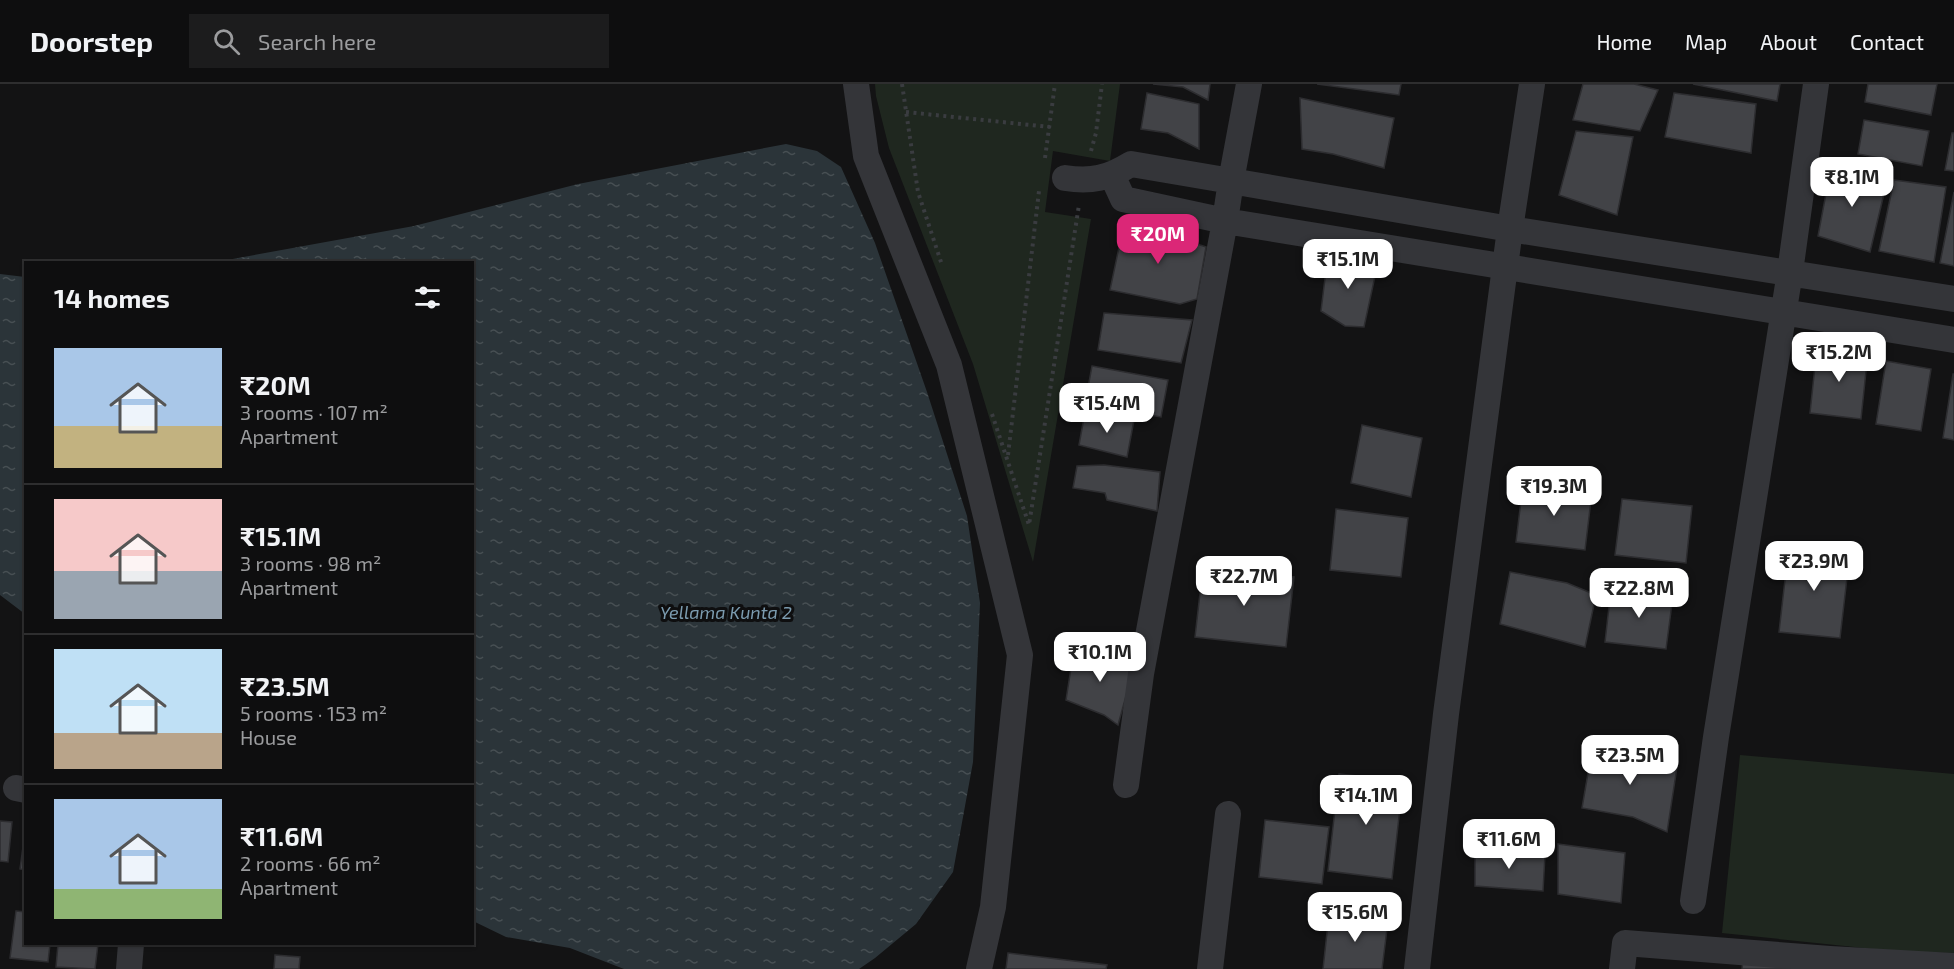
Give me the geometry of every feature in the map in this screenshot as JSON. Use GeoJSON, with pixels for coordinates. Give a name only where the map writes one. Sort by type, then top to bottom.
{"type":"FeatureCollection","features":[{"type":"Feature","properties":{"kind":"street"},"geometry":{"type":"LineString","coordinates":[[856,84],[866,156],[949,365],[1020,655],[993,907],[979,969]]}},
{"type":"Feature","properties":{"kind":"street"},"geometry":{"type":"LineString","coordinates":[[1126,785],[1141,674],[1249,84]]}},
{"type":"Feature","properties":{"kind":"street"},"geometry":{"type":"LineString","coordinates":[[1417,969],[1446,714],[1510,229],[1532,84]]}},
{"type":"Feature","properties":{"kind":"street"},"geometry":{"type":"LineString","coordinates":[[1693,901],[1716,737],[1784,313],[1816,84]]}},
{"type":"Feature","properties":{"kind":"street"},"geometry":{"type":"LineString","coordinates":[[1074,179],[1112,175],[1131,164],[1510,229],[1954,299]]}},
{"type":"Feature","properties":{"kind":"street"},"geometry":{"type":"LineString","coordinates":[[1112,175],[1123,199],[1225,221],[1954,340]]}},
{"type":"Feature","properties":{"kind":"street"},"geometry":{"type":"LineString","coordinates":[[1210,969],[1228,814]]}},
{"type":"Feature","properties":{"kind":"street"},"geometry":{"type":"LineString","coordinates":[[1622,969],[1625,943],[1830,964],[1954,966]]}},
{"type":"Feature","properties":{"kind":"street"},"geometry":{"type":"LineString","coordinates":[[129,969],[131,945]]}},
{"type":"Feature","properties":{"kind":"path"},"geometry":{"type":"LineString","coordinates":[[902,84],[918,192],[944,270]]}},
{"type":"Feature","properties":{"kind":"path"},"geometry":{"type":"LineString","coordinates":[[906,112],[1050,127],[1055,84]]}},
{"type":"Feature","properties":{"kind":"path"},"geometry":{"type":"LineString","coordinates":[[989,403],[1029,525],[1074,179],[1096,133],[1102,84]]}},
{"type":"Feature","properties":{"kind":"path"},"geometry":{"type":"LineString","coordinates":[[1007,459],[1040,191]]}},
{"type":"Feature","properties":{"kind":"shaded area"},"geometry":{"type":"Polygon","coordinates":[[[875,84],[1120,84],[1110,161],[1053,151],[1045,212],[1091,219],[1033,562],[973,364],[889,148],[875,84]]]}},
{"type":"Feature","properties":{"kind":"shaded area"},"geometry":{"type":"Polygon","coordinates":[[[1740,755],[1954,774],[1954,953],[1902,952],[1722,933],[1740,755]]]}},
{"type":"Feature","properties":{"kind":"water","name":"Yellama Kunta 2"},"geometry":{"type":"Polygon","coordinates":[[[786,144],[817,151],[841,167],[875,243],[967,516],[980,603],[973,762],[953,872],[916,924],[859,969],[624,969],[570,948],[506,937],[474,921],[474,261],[222,261],[414,226],[578,184],[786,144]]]}},
{"type":"Feature","properties":{"kind":"water"},"geometry":{"type":"Polygon","coordinates":[[[0,274],[24,277],[24,613],[0,595],[0,274]]]}},
{"type":"Feature","properties":{"kind":"building"},"geometry":{"type":"Polygon","coordinates":[[[1153,84],[1210,84],[1208,100],[1183,87],[1153,84]]]}},
{"type":"Feature","properties":{"kind":"building"},"geometry":{"type":"Polygon","coordinates":[[[1317,84],[1401,84],[1399,95],[1317,84]]]}},
{"type":"Feature","properties":{"kind":"building"},"geometry":{"type":"Polygon","coordinates":[[[1583,84],[1634,84],[1658,90],[1640,131],[1573,120],[1583,84]]]}},
{"type":"Feature","properties":{"kind":"building"},"geometry":{"type":"Polygon","coordinates":[[[1693,84],[1780,84],[1777,101],[1693,84]]]}},
{"type":"Feature","properties":{"kind":"building"},"geometry":{"type":"Polygon","coordinates":[[[1868,84],[1937,84],[1931,115],[1865,102],[1868,84]]]}},
{"type":"Feature","properties":{"kind":"building"},"geometry":{"type":"Polygon","coordinates":[[[1147,93],[1199,104],[1199,149],[1168,133],[1141,129],[1147,93]]]}},
{"type":"Feature","properties":{"kind":"building"},"geometry":{"type":"Polygon","coordinates":[[[1674,93],[1756,104],[1751,153],[1665,137],[1674,93]]]}},
{"type":"Feature","properties":{"kind":"building"},"geometry":{"type":"Polygon","coordinates":[[[1300,98],[1394,118],[1384,168],[1333,154],[1302,149],[1300,98]]]}},
{"type":"Feature","properties":{"kind":"building"},"geometry":{"type":"Polygon","coordinates":[[[1864,120],[1929,131],[1922,166],[1858,154],[1864,120]]]}},
{"type":"Feature","properties":{"kind":"building"},"geometry":{"type":"Polygon","coordinates":[[[1576,131],[1633,137],[1617,215],[1559,195],[1576,131]]]}},
{"type":"Feature","properties":{"kind":"building"},"geometry":{"type":"Polygon","coordinates":[[[1952,133],[1954,133],[1954,171],[1945,170],[1952,133]]]}},
{"type":"Feature","properties":{"kind":"building"},"geometry":{"type":"Polygon","coordinates":[[[1831,167],[1888,177],[1870,252],[1818,236],[1831,167]]]}},
{"type":"Feature","properties":{"kind":"building"},"geometry":{"type":"Polygon","coordinates":[[[1894,180],[1946,187],[1934,262],[1879,251],[1894,180]]]}},
{"type":"Feature","properties":{"kind":"building"},"geometry":{"type":"Polygon","coordinates":[[[1954,192],[1954,266],[1940,263],[1954,192]]]}},
{"type":"Feature","properties":{"kind":"building"},"geometry":{"type":"Polygon","coordinates":[[[1125,219],[1206,247],[1197,299],[1180,304],[1110,290],[1125,219]]]}},
{"type":"Feature","properties":{"kind":"building"},"geometry":{"type":"Polygon","coordinates":[[[1333,250],[1377,267],[1364,327],[1345,326],[1321,311],[1326,270],[1333,250]]]}},
{"type":"Feature","properties":{"kind":"building"},"geometry":{"type":"Polygon","coordinates":[[[1104,313],[1192,320],[1181,363],[1098,350],[1104,313]]]}},
{"type":"Feature","properties":{"kind":"building"},"geometry":{"type":"Polygon","coordinates":[[[1817,347],[1868,352],[1861,419],[1810,413],[1817,347]]]}},
{"type":"Feature","properties":{"kind":"building"},"geometry":{"type":"Polygon","coordinates":[[[1886,361],[1931,369],[1921,431],[1876,424],[1886,361]]]}},
{"type":"Feature","properties":{"kind":"building"},"geometry":{"type":"Polygon","coordinates":[[[1092,366],[1168,380],[1161,417],[1085,404],[1092,366]]]}},
{"type":"Feature","properties":{"kind":"building"},"geometry":{"type":"Polygon","coordinates":[[[1954,374],[1954,440],[1943,438],[1954,374]]]}},
{"type":"Feature","properties":{"kind":"building"},"geometry":{"type":"Polygon","coordinates":[[[1085,412],[1134,420],[1127,457],[1079,445],[1085,412]]]}},
{"type":"Feature","properties":{"kind":"building"},"geometry":{"type":"Polygon","coordinates":[[[1362,425],[1422,438],[1411,497],[1351,483],[1362,425]]]}},
{"type":"Feature","properties":{"kind":"building"},"geometry":{"type":"Polygon","coordinates":[[[1104,465],[1160,472],[1157,511],[1107,500],[1105,493],[1073,488],[1077,466],[1104,465]]]}},
{"type":"Feature","properties":{"kind":"building"},"geometry":{"type":"Polygon","coordinates":[[[1523,484],[1592,492],[1585,550],[1516,542],[1523,484]]]}},
{"type":"Feature","properties":{"kind":"building"},"geometry":{"type":"Polygon","coordinates":[[[1622,499],[1692,506],[1686,563],[1615,555],[1622,499]]]}},
{"type":"Feature","properties":{"kind":"building"},"geometry":{"type":"Polygon","coordinates":[[[1336,509],[1408,518],[1401,577],[1330,570],[1336,509]]]}},
{"type":"Feature","properties":{"kind":"building"},"geometry":{"type":"Polygon","coordinates":[[[1789,545],[1850,552],[1840,638],[1779,632],[1789,545]]]}},
{"type":"Feature","properties":{"kind":"building"},"geometry":{"type":"Polygon","coordinates":[[[1203,567],[1294,577],[1286,647],[1195,637],[1203,567]]]}},
{"type":"Feature","properties":{"kind":"building"},"geometry":{"type":"Polygon","coordinates":[[[1510,572],[1567,583],[1596,595],[1585,647],[1500,624],[1510,572]]]}},
{"type":"Feature","properties":{"kind":"building"},"geometry":{"type":"Polygon","coordinates":[[[1611,589],[1673,596],[1666,649],[1605,642],[1611,589]]]}},
{"type":"Feature","properties":{"kind":"building"},"geometry":{"type":"Polygon","coordinates":[[[1074,649],[1118,656],[1134,667],[1118,725],[1104,715],[1066,700],[1074,649]]]}},
{"type":"Feature","properties":{"kind":"building"},"geometry":{"type":"Polygon","coordinates":[[[1593,744],[1619,747],[1646,759],[1677,767],[1667,832],[1633,817],[1582,808],[1593,744]]]}},
{"type":"Feature","properties":{"kind":"building"},"geometry":{"type":"Polygon","coordinates":[[[1339,774],[1403,781],[1392,879],[1328,871],[1339,774]]]}},
{"type":"Feature","properties":{"kind":"building"},"geometry":{"type":"Polygon","coordinates":[[[1265,820],[1329,827],[1322,884],[1259,877],[1265,820]]]}},
{"type":"Feature","properties":{"kind":"building"},"geometry":{"type":"Polygon","coordinates":[[[0,821],[12,822],[8,862],[0,861],[0,821]]]}},
{"type":"Feature","properties":{"kind":"building"},"geometry":{"type":"Polygon","coordinates":[[[24,840],[24,870],[20,869],[24,840]]]}},
{"type":"Feature","properties":{"kind":"building"},"geometry":{"type":"Polygon","coordinates":[[[1558,844],[1625,853],[1621,903],[1558,894],[1558,844]]]}},
{"type":"Feature","properties":{"kind":"building"},"geometry":{"type":"Polygon","coordinates":[[[1475,847],[1545,855],[1543,891],[1475,886],[1475,847]]]}},
{"type":"Feature","properties":{"kind":"building"},"geometry":{"type":"Polygon","coordinates":[[[16,911],[24,912],[24,945],[50,945],[48,962],[10,958],[16,911]]]}},
{"type":"Feature","properties":{"kind":"building"},"geometry":{"type":"Polygon","coordinates":[[[1329,914],[1388,921],[1382,969],[1323,969],[1329,914]]]}},
{"type":"Feature","properties":{"kind":"building"},"geometry":{"type":"Polygon","coordinates":[[[58,945],[98,945],[95,969],[56,967],[58,945]]]}},
{"type":"Feature","properties":{"kind":"building"},"geometry":{"type":"Polygon","coordinates":[[[1008,953],[1107,965],[1106,969],[1006,969],[1008,953]]]}},
{"type":"Feature","properties":{"kind":"building"},"geometry":{"type":"Polygon","coordinates":[[[275,955],[300,957],[299,969],[274,969],[275,955]]]}},
{"type":"Feature","properties":{"kind":"building"},"geometry":{"type":"Polygon","coordinates":[[[1743,959],[1799,969],[1742,969],[1743,959]]]}}]}
